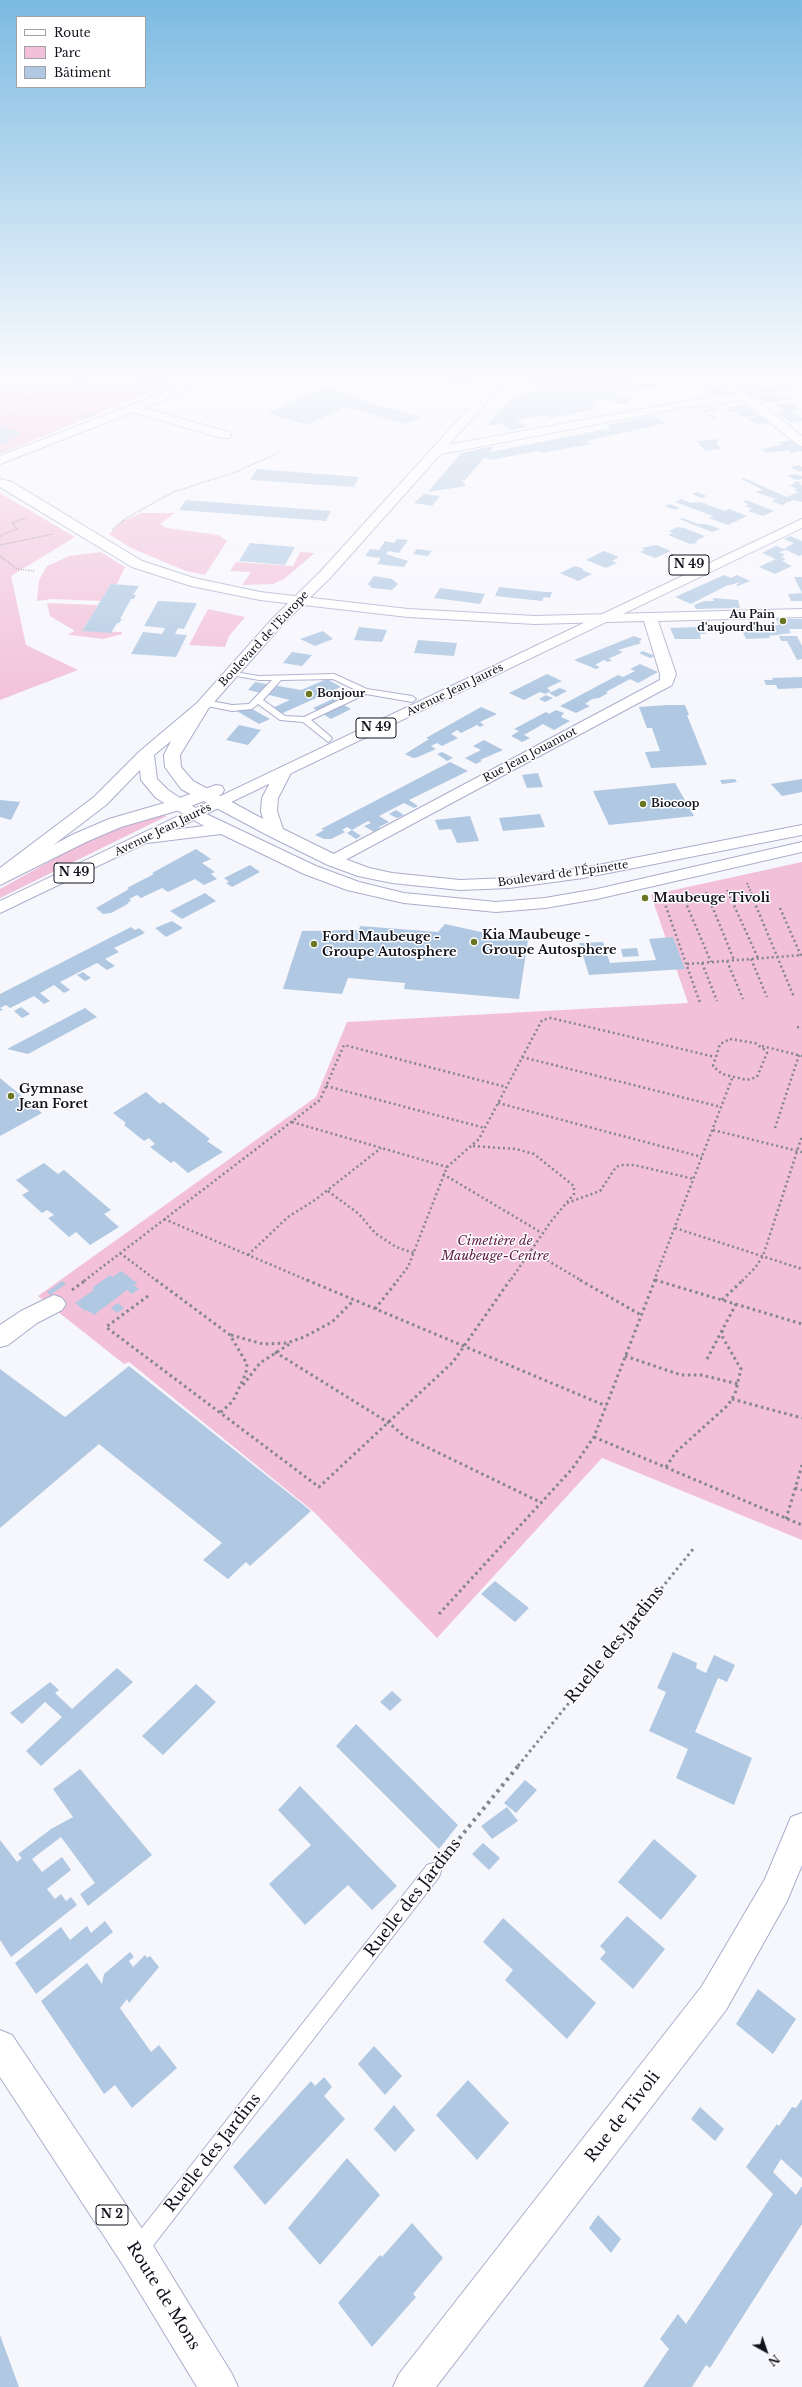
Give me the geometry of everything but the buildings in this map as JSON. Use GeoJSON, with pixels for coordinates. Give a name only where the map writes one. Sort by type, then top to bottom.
{"type":"FeatureCollection","features":[{"type":"Feature","properties":{"kind":"street"},"geometry":{"type":"LineString","coordinates":[[23,486],[94,539],[137,564],[191,582],[260,596],[450,617],[604,619],[802,613]]}},
{"type":"Feature","properties":{"kind":"street","name":"Boulevard de l'Europe"},"geometry":{"type":"LineString","coordinates":[[0,879],[100,801],[146,754],[203,704],[404,486]]}},
{"type":"Feature","properties":{"kind":"street","name":"Avenue Jean Jaurès"},"geometry":{"type":"LineString","coordinates":[[0,908],[194,815],[211,799],[328,739],[802,511]]}},
{"type":"Feature","properties":{"kind":"street","name":"Avenue Jean Jaurès"},"geometry":{"type":"LineString","coordinates":[[0,879],[80,838],[123,820],[177,805],[211,799],[283,773],[802,523]]}},
{"type":"Feature","properties":{"kind":"street","name":"Rue Jean Jouannot"},"geometry":{"type":"LineString","coordinates":[[334,861],[667,682],[668,674],[650,618]]}},
{"type":"Feature","properties":{"kind":"street","name":"Boulevard de l'Épinette"},"geometry":{"type":"LineString","coordinates":[[203,704],[181,737],[172,755],[173,767],[179,776],[187,784],[211,799],[334,861],[364,872],[420,881],[460,885],[510,883],[583,873],[802,830]]}},
{"type":"Feature","properties":{"kind":"street","name":"Boulevard de l'Épinette"},"geometry":{"type":"LineString","coordinates":[[146,754],[149,780],[162,794],[194,815],[310,870],[352,886],[404,898],[496,907],[545,903],[597,894],[802,847]]}},
{"type":"Feature","properties":{"kind":"street"},"geometry":{"type":"LineString","coordinates":[[275,832],[270,811],[270,798],[283,773]]}},
{"type":"Feature","properties":{"kind":"street"},"geometry":{"type":"LineString","coordinates":[[147,838],[223,829]]}},
{"type":"Feature","properties":{"kind":"street"},"geometry":{"type":"LineString","coordinates":[[0,1338],[29,1317],[54,1304]]}},
{"type":"Feature","properties":{"kind":"street","name":"Rue de Tivoli"},"geometry":{"type":"LineString","coordinates":[[412,2387],[714,1998],[776,1890],[802,1828]]}},
{"type":"Feature","properties":{"kind":"street","name":"Route de Mons"},"geometry":{"type":"LineString","coordinates":[[0,2047],[136,2252],[219,2387]]}},
{"type":"Feature","properties":{"kind":"lane"},"geometry":{"type":"LineString","coordinates":[[231,673],[260,678],[334,676],[365,691],[412,699]]}},
{"type":"Feature","properties":{"kind":"lane"},"geometry":{"type":"LineString","coordinates":[[203,704],[232,708],[252,706],[279,678]]}},
{"type":"Feature","properties":{"kind":"lane"},"geometry":{"type":"LineString","coordinates":[[258,700],[283,718],[305,720],[365,691]]}},
{"type":"Feature","properties":{"kind":"lane"},"geometry":{"type":"LineString","coordinates":[[305,720],[328,739]]}},
{"type":"Feature","properties":{"kind":"lane","name":"Ruelle des Jardins"},"geometry":{"type":"LineString","coordinates":[[136,2252],[434,1870]]}},
{"type":"Feature","properties":{"kind":"path"},"geometry":{"type":"LineString","coordinates":[[94,539],[174,492],[190,486]]}},
{"type":"Feature","properties":{"kind":"path"},"geometry":{"type":"LineString","coordinates":[[0,536],[16,529],[12,523],[32,515]]}},
{"type":"Feature","properties":{"kind":"path"},"geometry":{"type":"LineString","coordinates":[[0,545],[40,537]]}},
{"type":"Feature","properties":{"kind":"path"},"geometry":{"type":"LineString","coordinates":[[0,556],[17,569],[34,571]]}},
{"type":"Feature","properties":{"kind":"path"},"geometry":{"type":"LineString","coordinates":[[747,883],[794,997]]}},
{"type":"Feature","properties":{"kind":"path"},"geometry":{"type":"LineString","coordinates":[[727,890],[758,958]]}},
{"type":"Feature","properties":{"kind":"path"},"geometry":{"type":"LineString","coordinates":[[706,892],[734,960]]}},
{"type":"Feature","properties":{"kind":"path"},"geometry":{"type":"LineString","coordinates":[[683,896],[711,962]]}},
{"type":"Feature","properties":{"kind":"path"},"geometry":{"type":"LineString","coordinates":[[663,899],[700,1003]]}},
{"type":"Feature","properties":{"kind":"path"},"geometry":{"type":"LineString","coordinates":[[780,908],[802,958]]}},
{"type":"Feature","properties":{"kind":"path"},"geometry":{"type":"LineString","coordinates":[[687,964],[801,955]]}},
{"type":"Feature","properties":{"kind":"path"},"geometry":{"type":"LineString","coordinates":[[751,959],[767,997]]}},
{"type":"Feature","properties":{"kind":"path"},"geometry":{"type":"LineString","coordinates":[[727,961],[743,999]]}},
{"type":"Feature","properties":{"kind":"path"},"geometry":{"type":"LineString","coordinates":[[702,963],[717,1001]]}},
{"type":"Feature","properties":{"kind":"path"},"geometry":{"type":"LineString","coordinates":[[376,1309],[399,1281],[408,1267],[447,1167],[473,1146],[485,1128],[542,1020],[551,1018],[715,1058]]}},
{"type":"Feature","properties":{"kind":"path"},"geometry":{"type":"LineString","coordinates":[[797,1027],[802,1028]]}},
{"type":"Feature","properties":{"kind":"path"},"geometry":{"type":"LineString","coordinates":[[762,1046],[767,1053],[760,1074],[752,1080],[733,1076],[717,1070],[713,1066],[720,1044],[730,1039],[762,1046],[800,1056],[775,1128]]}},
{"type":"Feature","properties":{"kind":"path"},"geometry":{"type":"LineString","coordinates":[[54,1304],[320,1100],[344,1045],[506,1087]]}},
{"type":"Feature","properties":{"kind":"path"},"geometry":{"type":"LineString","coordinates":[[522,1057],[721,1107]]}},
{"type":"Feature","properties":{"kind":"path"},"geometry":{"type":"LineString","coordinates":[[439,1614],[540,1502],[572,1469],[594,1437],[733,1076]]}},
{"type":"Feature","properties":{"kind":"path"},"geometry":{"type":"LineString","coordinates":[[326,1086],[485,1128]]}},
{"type":"Feature","properties":{"kind":"path"},"geometry":{"type":"LineString","coordinates":[[498,1103],[702,1157]]}},
{"type":"Feature","properties":{"kind":"path"},"geometry":{"type":"LineString","coordinates":[[292,1122],[447,1167]]}},
{"type":"Feature","properties":{"kind":"path"},"geometry":{"type":"LineString","coordinates":[[713,1130],[802,1152]]}},
{"type":"Feature","properties":{"kind":"path"},"geometry":{"type":"LineString","coordinates":[[722,1300],[755,1268],[763,1256],[802,1136]]}},
{"type":"Feature","properties":{"kind":"path"},"geometry":{"type":"LineString","coordinates":[[148,1296],[106,1328],[319,1487],[389,1424],[453,1362],[542,1233],[574,1194],[574,1186],[534,1154],[516,1148],[473,1146]]}},
{"type":"Feature","properties":{"kind":"path"},"geometry":{"type":"LineString","coordinates":[[248,1255],[288,1217],[328,1191],[381,1148]]}},
{"type":"Feature","properties":{"kind":"path"},"geometry":{"type":"LineString","coordinates":[[567,1203],[600,1191],[616,1167],[621,1165],[634,1165],[694,1179]]}},
{"type":"Feature","properties":{"kind":"path"},"geometry":{"type":"LineString","coordinates":[[443,1174],[542,1233]]}},
{"type":"Feature","properties":{"kind":"path"},"geometry":{"type":"LineString","coordinates":[[328,1191],[359,1214],[375,1234],[396,1247],[414,1253]]}},
{"type":"Feature","properties":{"kind":"path"},"geometry":{"type":"LineString","coordinates":[[164,1219],[606,1406]]}},
{"type":"Feature","properties":{"kind":"path"},"geometry":{"type":"LineString","coordinates":[[675,1228],[802,1270]]}},
{"type":"Feature","properties":{"kind":"path"},"geometry":{"type":"LineString","coordinates":[[530,1250],[641,1315]]}},
{"type":"Feature","properties":{"kind":"path"},"geometry":{"type":"LineString","coordinates":[[120,1253],[230,1335],[247,1364],[246,1373],[240,1389]]}},
{"type":"Feature","properties":{"kind":"path"},"geometry":{"type":"LineString","coordinates":[[655,1280],[802,1324]]}},
{"type":"Feature","properties":{"kind":"path"},"geometry":{"type":"LineString","coordinates":[[220,1412],[233,1401],[240,1389],[260,1363],[275,1352],[332,1322],[354,1300]]}},
{"type":"Feature","properties":{"kind":"path"},"geometry":{"type":"LineString","coordinates":[[706,1359],[736,1304]]}},
{"type":"Feature","properties":{"kind":"path"},"geometry":{"type":"LineString","coordinates":[[666,1467],[676,1452],[728,1405],[732,1399],[738,1384],[741,1369],[739,1361],[723,1338],[722,1330]]}},
{"type":"Feature","properties":{"kind":"path"},"geometry":{"type":"LineString","coordinates":[[230,1335],[275,1345],[304,1337]]}},
{"type":"Feature","properties":{"kind":"path"},"geometry":{"type":"LineString","coordinates":[[275,1352],[389,1424],[404,1436],[540,1502]]}},
{"type":"Feature","properties":{"kind":"path"},"geometry":{"type":"LineString","coordinates":[[625,1356],[681,1375],[701,1375],[738,1384]]}},
{"type":"Feature","properties":{"kind":"path"},"geometry":{"type":"LineString","coordinates":[[732,1399],[802,1418]]}},
{"type":"Feature","properties":{"kind":"path"},"geometry":{"type":"LineString","coordinates":[[594,1437],[802,1525]]}},
{"type":"Feature","properties":{"kind":"path"},"geometry":{"type":"LineString","coordinates":[[786,1518],[802,1465]]}},
{"type":"Feature","properties":{"kind":"path"},"geometry":{"type":"LineString","coordinates":[[795,1488],[802,1490]]}},
{"type":"Feature","properties":{"kind":"path","name":"Ruelle des Jardins"},"geometry":{"type":"LineString","coordinates":[[434,1870],[694,1548]]}},
{"type":"Feature","properties":{"kind":"green space"},"geometry":{"type":"Polygon","coordinates":[[[0,493],[75,537],[11,576],[26,645],[78,670],[0,700],[0,493]]]}},
{"type":"Feature","properties":{"kind":"green space"},"geometry":{"type":"Polygon","coordinates":[[[141,513],[175,513],[160,524],[167,528],[219,535],[227,541],[205,575],[186,571],[131,548],[109,534],[125,519],[127,520],[141,513]]]}},
{"type":"Feature","properties":{"kind":"green space"},"geometry":{"type":"Polygon","coordinates":[[[101,552],[125,567],[117,584],[111,584],[101,601],[52,599],[37,601],[39,580],[47,566],[69,556],[101,552]]]}},
{"type":"Feature","properties":{"kind":"green space"},"geometry":{"type":"Polygon","coordinates":[[[300,552],[315,553],[284,579],[273,584],[242,585],[251,572],[230,571],[236,562],[293,566],[300,552]]]}},
{"type":"Feature","properties":{"kind":"green space"},"geometry":{"type":"Polygon","coordinates":[[[47,603],[98,605],[82,631],[122,632],[122,634],[103,639],[68,634],[75,631],[50,616],[47,603]]]}},
{"type":"Feature","properties":{"kind":"green space"},"geometry":{"type":"Polygon","coordinates":[[[208,609],[245,617],[229,636],[225,647],[189,645],[208,609]]]}},
{"type":"Feature","properties":{"kind":"green space"},"geometry":{"type":"Polygon","coordinates":[[[163,815],[167,816],[0,898],[0,889],[63,854],[108,832],[163,815]]]}},
{"type":"Feature","properties":{"kind":"green space","name":"Cimetière de Maubeuge-Centre"},"geometry":{"type":"Polygon","coordinates":[[[802,862],[802,1540],[602,1458],[437,1638],[314,1512],[129,1362],[124,1364],[38,1296],[316,1097],[347,1022],[688,1003],[651,895],[802,862]]]}},
{"type":"Feature","properties":{"kind":"place","name":"Au Pain d'aujourd'hui"},"geometry":{"type":"Point","coordinates":[783,621]}},
{"type":"Feature","properties":{"kind":"place","name":"Bonjour"},"geometry":{"type":"Point","coordinates":[309,694]}},
{"type":"Feature","properties":{"kind":"place","name":"Biocoop"},"geometry":{"type":"Point","coordinates":[643,804]}},
{"type":"Feature","properties":{"kind":"place","name":"Maubeuge Tivoli"},"geometry":{"type":"Point","coordinates":[645,898]}},
{"type":"Feature","properties":{"kind":"place","name":"Kia Maubeuge - Groupe Autosphere"},"geometry":{"type":"Point","coordinates":[474,942]}},
{"type":"Feature","properties":{"kind":"place","name":"Ford Maubeuge - Groupe Autosphere"},"geometry":{"type":"Point","coordinates":[314,944]}},
{"type":"Feature","properties":{"kind":"place","name":"Gymnase Jean Foret"},"geometry":{"type":"Point","coordinates":[11,1096]}}]}
